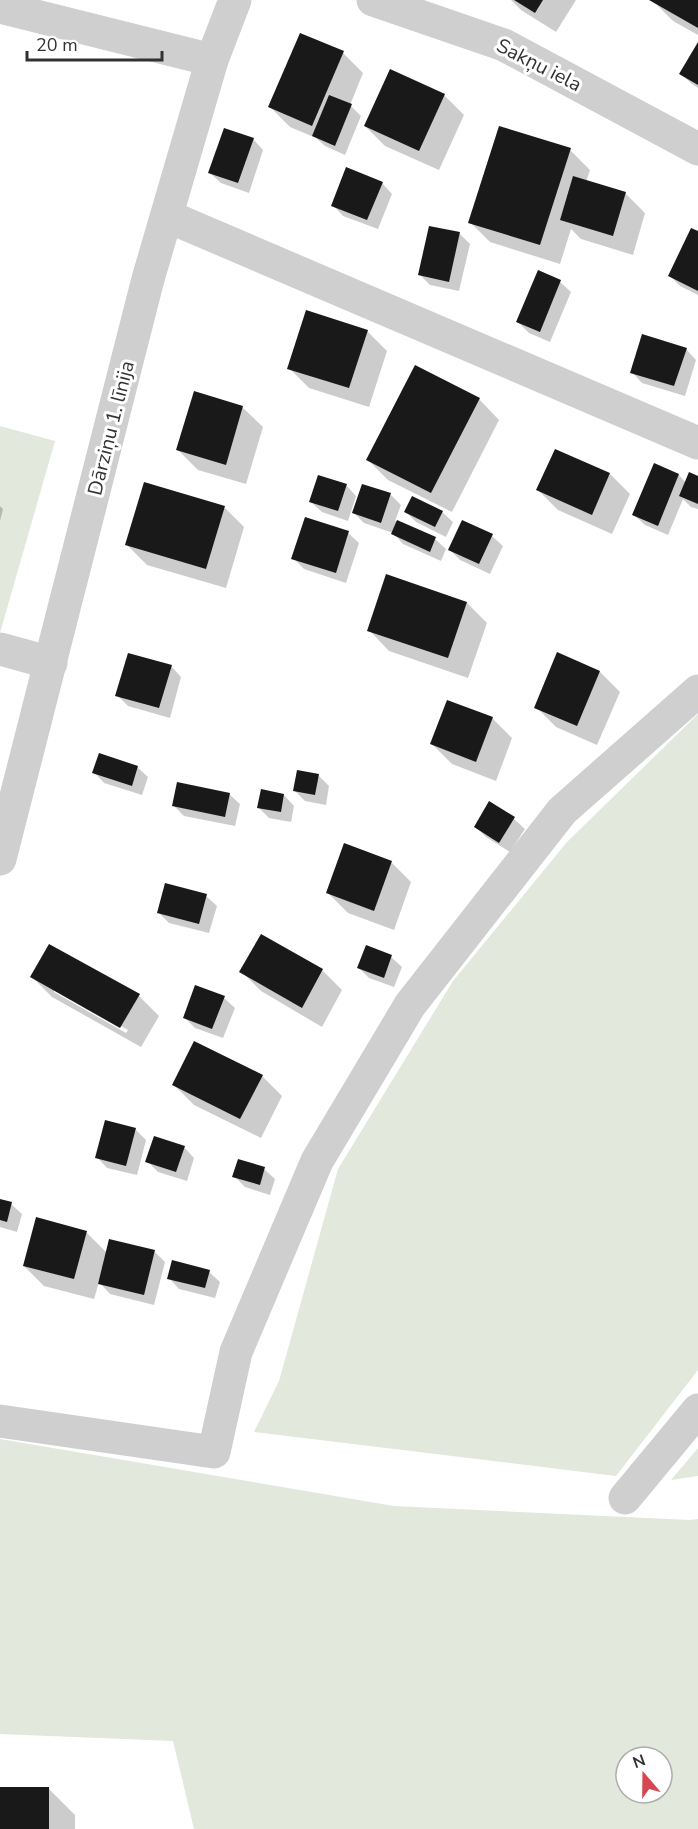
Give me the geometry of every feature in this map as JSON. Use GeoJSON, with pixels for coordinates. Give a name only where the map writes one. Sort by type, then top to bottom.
{"type":"FeatureCollection","features":[{"type":"Feature","properties":{"kind":"street","name":"Dārziņu 1. līnija"},"geometry":{"type":"LineString","coordinates":[[0,859],[148,279],[212,60],[235,0]]}},
{"type":"Feature","properties":{"kind":"street","name":"Sakņu iela"},"geometry":{"type":"LineString","coordinates":[[373,0],[504,45],[698,149]]}},
{"type":"Feature","properties":{"kind":"street"},"geometry":{"type":"LineString","coordinates":[[0,7],[212,60]]}},
{"type":"Feature","properties":{"kind":"street"},"geometry":{"type":"LineString","coordinates":[[167,216],[698,443]]}},
{"type":"Feature","properties":{"kind":"street"},"geometry":{"type":"LineString","coordinates":[[0,649],[51,663]]}},
{"type":"Feature","properties":{"kind":"street"},"geometry":{"type":"LineString","coordinates":[[0,1421],[214,1452],[236,1352],[317,1161],[410,1005],[562,811],[698,691]]}},
{"type":"Feature","properties":{"kind":"street"},"geometry":{"type":"LineString","coordinates":[[625,1498],[698,1410]]}},
{"type":"Feature","properties":{"kind":"shaded area"},"geometry":{"type":"Polygon","coordinates":[[[0,426],[55,441],[0,633],[0,426]]]}},
{"type":"Feature","properties":{"kind":"shaded area"},"geometry":{"type":"Polygon","coordinates":[[[698,714],[698,1370],[616,1476],[254,1432],[279,1381],[338,1169],[453,981],[567,842],[698,714]]]}},
{"type":"Feature","properties":{"kind":"shaded area"},"geometry":{"type":"Polygon","coordinates":[[[0,1439],[394,1506],[698,1519],[698,1829],[194,1829],[173,1741],[0,1734],[0,1439]]]}},
{"type":"Feature","properties":{"kind":"shaded area"},"geometry":{"type":"Polygon","coordinates":[[[698,1448],[698,1476],[671,1480],[698,1448]]]}},
{"type":"Feature","properties":{"kind":"building"},"geometry":{"type":"Polygon","coordinates":[[[514,0],[543,0],[535,13],[514,0]]]}},
{"type":"Feature","properties":{"kind":"building"},"geometry":{"type":"Polygon","coordinates":[[[649,0],[698,0],[698,28],[649,0]]]}},
{"type":"Feature","properties":{"kind":"building"},"geometry":{"type":"Polygon","coordinates":[[[300,33],[344,51],[312,126],[268,107],[300,33]]]}},
{"type":"Feature","properties":{"kind":"building"},"geometry":{"type":"Polygon","coordinates":[[[698,42],[698,85],[679,74],[698,42]]]}},
{"type":"Feature","properties":{"kind":"building"},"geometry":{"type":"Polygon","coordinates":[[[390,69],[445,94],[419,151],[364,126],[390,69]]]}},
{"type":"Feature","properties":{"kind":"building"},"geometry":{"type":"Polygon","coordinates":[[[329,95],[352,104],[335,146],[312,136],[329,95]]]}},
{"type":"Feature","properties":{"kind":"building"},"geometry":{"type":"Polygon","coordinates":[[[499,126],[571,148],[540,245],[468,223],[499,126]]]}},
{"type":"Feature","properties":{"kind":"building"},"geometry":{"type":"Polygon","coordinates":[[[224,128],[254,138],[238,183],[208,173],[224,128]]]}},
{"type":"Feature","properties":{"kind":"building"},"geometry":{"type":"Polygon","coordinates":[[[346,167],[383,182],[367,220],[331,206],[346,167]]]}},
{"type":"Feature","properties":{"kind":"building"},"geometry":{"type":"Polygon","coordinates":[[[573,176],[626,192],[613,236],[560,220],[573,176]]]}},
{"type":"Feature","properties":{"kind":"building"},"geometry":{"type":"Polygon","coordinates":[[[429,226],[460,232],[449,282],[418,275],[429,226]]]}},
{"type":"Feature","properties":{"kind":"building"},"geometry":{"type":"Polygon","coordinates":[[[691,228],[698,231],[698,291],[668,276],[691,228]]]}},
{"type":"Feature","properties":{"kind":"building"},"geometry":{"type":"Polygon","coordinates":[[[538,270],[561,280],[540,332],[516,322],[538,270]]]}},
{"type":"Feature","properties":{"kind":"building"},"geometry":{"type":"Polygon","coordinates":[[[306,310],[368,330],[349,388],[287,369],[306,310]]]}},
{"type":"Feature","properties":{"kind":"building"},"geometry":{"type":"Polygon","coordinates":[[[642,334],[687,348],[674,386],[630,373],[642,334]]]}},
{"type":"Feature","properties":{"kind":"building"},"geometry":{"type":"Polygon","coordinates":[[[415,365],[480,398],[431,493],[366,460],[415,365]]]}},
{"type":"Feature","properties":{"kind":"building"},"geometry":{"type":"Polygon","coordinates":[[[194,391],[243,406],[226,465],[176,450],[194,391]]]}},
{"type":"Feature","properties":{"kind":"building"},"geometry":{"type":"Polygon","coordinates":[[[555,449],[610,473],[592,515],[536,490],[555,449]]]}},
{"type":"Feature","properties":{"kind":"building"},"geometry":{"type":"Polygon","coordinates":[[[654,463],[679,474],[658,526],[632,515],[654,463]]]}},
{"type":"Feature","properties":{"kind":"building"},"geometry":{"type":"Polygon","coordinates":[[[689,472],[698,476],[698,504],[679,496],[689,472]]]}},
{"type":"Feature","properties":{"kind":"building"},"geometry":{"type":"Polygon","coordinates":[[[318,475],[347,484],[338,511],[309,502],[318,475]]]}},
{"type":"Feature","properties":{"kind":"building"},"geometry":{"type":"Polygon","coordinates":[[[144,482],[225,506],[206,569],[125,545],[144,482]]]}},
{"type":"Feature","properties":{"kind":"building"},"geometry":{"type":"Polygon","coordinates":[[[362,484],[391,493],[381,523],[352,513],[362,484]]]}},
{"type":"Feature","properties":{"kind":"building"},"geometry":{"type":"Polygon","coordinates":[[[412,496],[443,511],[435,527],[404,512],[412,496]]]}},
{"type":"Feature","properties":{"kind":"building"},"geometry":{"type":"Polygon","coordinates":[[[305,517],[349,531],[336,573],[291,559],[305,517]]]}},
{"type":"Feature","properties":{"kind":"building"},"geometry":{"type":"Polygon","coordinates":[[[397,520],[436,537],[430,552],[391,534],[397,520]]]}},
{"type":"Feature","properties":{"kind":"building"},"geometry":{"type":"Polygon","coordinates":[[[462,520],[493,534],[479,564],[448,550],[462,520]]]}},
{"type":"Feature","properties":{"kind":"building"},"geometry":{"type":"Polygon","coordinates":[[[386,574],[467,602],[448,658],[367,631],[386,574]]]}},
{"type":"Feature","properties":{"kind":"building"},"geometry":{"type":"Polygon","coordinates":[[[557,652],[600,671],[577,726],[534,708],[557,652]]]}},
{"type":"Feature","properties":{"kind":"building"},"geometry":{"type":"Polygon","coordinates":[[[128,653],[172,665],[159,708],[115,696],[128,653]]]}},
{"type":"Feature","properties":{"kind":"building"},"geometry":{"type":"Polygon","coordinates":[[[447,700],[493,717],[476,762],[430,744],[447,700]]]}},
{"type":"Feature","properties":{"kind":"building"},"geometry":{"type":"Polygon","coordinates":[[[99,753],[138,766],[132,786],[92,773],[99,753]]]}},
{"type":"Feature","properties":{"kind":"building"},"geometry":{"type":"Polygon","coordinates":[[[297,770],[319,774],[315,795],[293,791],[297,770]]]}},
{"type":"Feature","properties":{"kind":"building"},"geometry":{"type":"Polygon","coordinates":[[[177,782],[230,793],[225,817],[172,806],[177,782]]]}},
{"type":"Feature","properties":{"kind":"building"},"geometry":{"type":"Polygon","coordinates":[[[261,789],[284,794],[281,812],[257,808],[261,789]]]}},
{"type":"Feature","properties":{"kind":"building"},"geometry":{"type":"Polygon","coordinates":[[[489,801],[515,817],[499,843],[474,827],[489,801]]]}},
{"type":"Feature","properties":{"kind":"building"},"geometry":{"type":"Polygon","coordinates":[[[344,843],[392,861],[374,911],[326,893],[344,843]]]}},
{"type":"Feature","properties":{"kind":"building"},"geometry":{"type":"Polygon","coordinates":[[[165,883],[207,894],[199,924],[157,913],[165,883]]]}},
{"type":"Feature","properties":{"kind":"building"},"geometry":{"type":"Polygon","coordinates":[[[261,934],[323,969],[302,1008],[239,972],[261,934]]]}},
{"type":"Feature","properties":{"kind":"building"},"geometry":{"type":"Polygon","coordinates":[[[49,944],[140,994],[120,1028],[30,977],[49,944]]]}},
{"type":"Feature","properties":{"kind":"building"},"geometry":{"type":"Polygon","coordinates":[[[366,945],[392,955],[384,978],[357,968],[366,945]]]}},
{"type":"Feature","properties":{"kind":"building"},"geometry":{"type":"Polygon","coordinates":[[[195,985],[225,996],[212,1029],[183,1018],[195,985]]]}},
{"type":"Feature","properties":{"kind":"building"},"geometry":{"type":"Polygon","coordinates":[[[194,1041],[263,1075],[240,1119],[172,1085],[194,1041]]]}},
{"type":"Feature","properties":{"kind":"building"},"geometry":{"type":"Polygon","coordinates":[[[105,1120],[136,1128],[126,1166],[95,1158],[105,1120]]]}},
{"type":"Feature","properties":{"kind":"building"},"geometry":{"type":"Polygon","coordinates":[[[154,1136],[185,1146],[176,1172],[145,1162],[154,1136]]]}},
{"type":"Feature","properties":{"kind":"building"},"geometry":{"type":"Polygon","coordinates":[[[238,1159],[265,1167],[260,1185],[232,1177],[238,1159]]]}},
{"type":"Feature","properties":{"kind":"building"},"geometry":{"type":"Polygon","coordinates":[[[0,1199],[12,1202],[7,1222],[0,1220],[0,1199]]]}},
{"type":"Feature","properties":{"kind":"building"},"geometry":{"type":"Polygon","coordinates":[[[36,1217],[87,1231],[74,1279],[23,1266],[36,1217]]]}},
{"type":"Feature","properties":{"kind":"building"},"geometry":{"type":"Polygon","coordinates":[[[109,1239],[155,1250],[144,1295],[98,1284],[109,1239]]]}},
{"type":"Feature","properties":{"kind":"building"},"geometry":{"type":"Polygon","coordinates":[[[172,1260],[210,1270],[205,1288],[167,1279],[172,1260]]]}},
{"type":"Feature","properties":{"kind":"building"},"geometry":{"type":"Polygon","coordinates":[[[0,1787],[49,1787],[49,1829],[0,1829],[0,1787]]]}}]}
